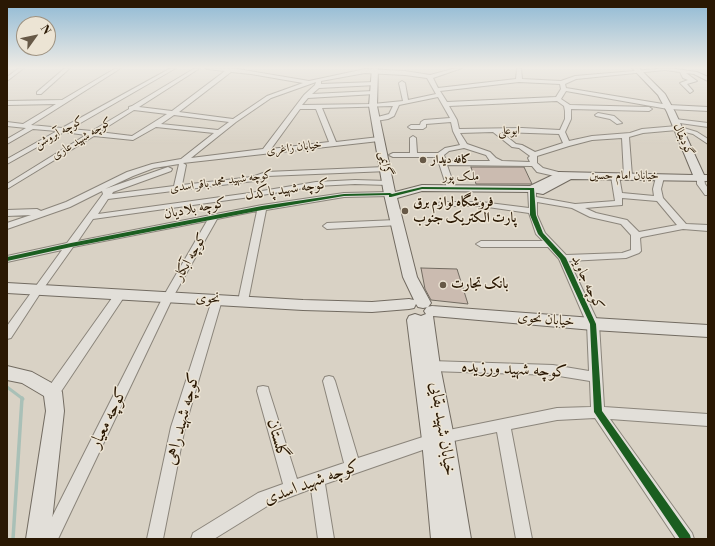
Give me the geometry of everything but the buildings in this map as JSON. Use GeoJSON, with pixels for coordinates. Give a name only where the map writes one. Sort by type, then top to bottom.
{"type":"FeatureCollection","features":[{"type":"Feature","properties":{"kind":"main road","name":"گرایمی"},"geometry":{"type":"LineString","coordinates":[[374,93],[373,106],[396,223],[418,311]]}},
{"type":"Feature","properties":{"kind":"main road","name":"گودبقال"},"geometry":{"type":"LineString","coordinates":[[660,93],[705,180]]}},
{"type":"Feature","properties":{"kind":"main road","name":"خیابان امام حسین"},"geometry":{"type":"LineString","coordinates":[[564,175],[660,177],[705,180]]}},
{"type":"Feature","properties":{"kind":"main road"},"geometry":{"type":"LineString","coordinates":[[532,194],[564,175]]}},
{"type":"Feature","properties":{"kind":"main road","name":"ملک پور"},"geometry":{"type":"LineString","coordinates":[[389,184],[422,188],[451,188],[532,194]]}},
{"type":"Feature","properties":{"kind":"main road"},"geometry":{"type":"LineString","coordinates":[[389,184],[422,188]]}},
{"type":"Feature","properties":{"kind":"main road","name":"نحوی"},"geometry":{"type":"LineString","coordinates":[[7,288],[372,307]]}},
{"type":"Feature","properties":{"kind":"main road","name":"خیابان نحوی"},"geometry":{"type":"LineString","coordinates":[[372,307],[593,324],[708,331]]}},
{"type":"Feature","properties":{"kind":"main road","name":"خیابان شهید بقایی"},"geometry":{"type":"LineString","coordinates":[[418,311],[431,366],[438,439],[443,539]]}},
{"type":"Feature","properties":{"kind":"main road","name":"خیابان شهید بقایی"},"geometry":{"type":"LineString","coordinates":[[418,311],[438,439],[459,539]]}},
{"type":"Feature","properties":{"kind":"main road"},"geometry":{"type":"LineString","coordinates":[[7,372],[26,377],[54,392],[55,411],[38,539]]}},
{"type":"Feature","properties":{"kind":"street"},"geometry":{"type":"LineString","coordinates":[[24,126],[78,93]]}},
{"type":"Feature","properties":{"kind":"street","name":"کوچه آبروشن"},"geometry":{"type":"LineString","coordinates":[[7,162],[129,93]]}},
{"type":"Feature","properties":{"kind":"street","name":"کوچه شهید عاری"},"geometry":{"type":"LineString","coordinates":[[7,187],[89,134],[156,93]]}},
{"type":"Feature","properties":{"kind":"street"},"geometry":{"type":"LineString","coordinates":[[7,124],[133,138],[174,113],[199,93]]}},
{"type":"Feature","properties":{"kind":"street"},"geometry":{"type":"LineString","coordinates":[[7,226],[67,205],[108,194],[153,174],[183,163],[234,121],[269,97],[279,93]]}},
{"type":"Feature","properties":{"kind":"street"},"geometry":{"type":"LineString","coordinates":[[264,152],[308,93]]}},
{"type":"Feature","properties":{"kind":"street"},"geometry":{"type":"LineString","coordinates":[[306,96],[327,93]]}},
{"type":"Feature","properties":{"kind":"street"},"geometry":{"type":"LineString","coordinates":[[404,93],[406,102]]}},
{"type":"Feature","properties":{"kind":"street"},"geometry":{"type":"LineString","coordinates":[[298,107],[373,106],[397,104],[433,93]]}},
{"type":"Feature","properties":{"kind":"street"},"geometry":{"type":"LineString","coordinates":[[439,93],[454,120],[456,131],[464,146]]}},
{"type":"Feature","properties":{"kind":"street"},"geometry":{"type":"LineString","coordinates":[[558,99],[560,93]]}},
{"type":"Feature","properties":{"kind":"street"},"geometry":{"type":"LineString","coordinates":[[598,93],[669,108]]}},
{"type":"Feature","properties":{"kind":"street"},"geometry":{"type":"LineString","coordinates":[[445,104],[558,99],[567,105],[568,119],[562,132],[567,144]]}},
{"type":"Feature","properties":{"kind":"street"},"geometry":{"type":"LineString","coordinates":[[13,109],[30,102]]}},
{"type":"Feature","properties":{"kind":"street"},"geometry":{"type":"LineString","coordinates":[[7,104],[64,102]]}},
{"type":"Feature","properties":{"kind":"street"},"geometry":{"type":"LineString","coordinates":[[698,102],[708,104]]}},
{"type":"Feature","properties":{"kind":"street"},"geometry":{"type":"LineString","coordinates":[[111,104],[118,105]]}},
{"type":"Feature","properties":{"kind":"street"},"geometry":{"type":"LineString","coordinates":[[376,119],[386,118],[392,115],[397,104]]}},
{"type":"Feature","properties":{"kind":"street"},"geometry":{"type":"LineString","coordinates":[[125,106],[234,121]]}},
{"type":"Feature","properties":{"kind":"street"},"geometry":{"type":"LineString","coordinates":[[318,106],[332,143]]}},
{"type":"Feature","properties":{"kind":"street"},"geometry":{"type":"LineString","coordinates":[[568,110],[669,108],[708,109]]}},
{"type":"Feature","properties":{"kind":"street"},"geometry":{"type":"LineString","coordinates":[[568,110],[584,114]]}},
{"type":"Feature","properties":{"kind":"street"},"geometry":{"type":"LineString","coordinates":[[592,115],[612,117],[618,122]]}},
{"type":"Feature","properties":{"kind":"street"},"geometry":{"type":"LineString","coordinates":[[411,127],[424,127],[424,122],[454,120]]}},
{"type":"Feature","properties":{"kind":"street"},"geometry":{"type":"LineString","coordinates":[[534,155],[567,144],[592,138],[625,136],[676,125],[708,124]]}},
{"type":"Feature","properties":{"kind":"street"},"geometry":{"type":"LineString","coordinates":[[155,125],[219,132]]}},
{"type":"Feature","properties":{"kind":"street"},"geometry":{"type":"LineString","coordinates":[[676,125],[695,133],[708,142]]}},
{"type":"Feature","properties":{"kind":"street"},"geometry":{"type":"LineString","coordinates":[[7,142],[32,127]]}},
{"type":"Feature","properties":{"kind":"street","name":"ابوعلی"},"geometry":{"type":"LineString","coordinates":[[456,131],[562,132]]}},
{"type":"Feature","properties":{"kind":"street"},"geometry":{"type":"LineString","coordinates":[[495,131],[514,146],[520,146],[534,155]]}},
{"type":"Feature","properties":{"kind":"street"},"geometry":{"type":"LineString","coordinates":[[625,136],[627,145],[628,176]]}},
{"type":"Feature","properties":{"kind":"street"},"geometry":{"type":"LineString","coordinates":[[413,138],[414,155]]}},
{"type":"Feature","properties":{"kind":"street","name":"خیابان زاغری"},"geometry":{"type":"LineString","coordinates":[[183,163],[332,143],[379,139]]}},
{"type":"Feature","properties":{"kind":"street"},"geometry":{"type":"LineString","coordinates":[[451,188],[441,159],[447,149],[464,146],[475,148],[480,152],[488,153],[493,160],[499,163]]}},
{"type":"Feature","properties":{"kind":"street","name":"خیابان امام حسین"},"geometry":{"type":"LineString","coordinates":[[393,155],[414,155],[441,159],[537,167],[564,175]]}},
{"type":"Feature","properties":{"kind":"street"},"geometry":{"type":"LineString","coordinates":[[534,155],[532,158],[537,167]]}},
{"type":"Feature","properties":{"kind":"street"},"geometry":{"type":"LineString","coordinates":[[178,188],[183,163]]}},
{"type":"Feature","properties":{"kind":"street"},"geometry":{"type":"LineString","coordinates":[[67,205],[144,169],[183,163]]}},
{"type":"Feature","properties":{"kind":"street","name":"کوچه شهید محمد باقر اسدی"},"geometry":{"type":"LineString","coordinates":[[108,194],[254,179],[266,174],[389,184]]}},
{"type":"Feature","properties":{"kind":"street"},"geometry":{"type":"LineString","coordinates":[[574,206],[619,203],[616,176]]}},
{"type":"Feature","properties":{"kind":"street"},"geometry":{"type":"LineString","coordinates":[[660,177],[657,189],[659,199],[683,226]]}},
{"type":"Feature","properties":{"kind":"street"},"geometry":{"type":"LineString","coordinates":[[705,180],[701,184],[708,193]]}},
{"type":"Feature","properties":{"kind":"street","name":"کوچه شهید پاکدل"},"geometry":{"type":"LineString","coordinates":[[91,217],[250,195],[316,184],[354,182],[389,184]]}},
{"type":"Feature","properties":{"kind":"street","name":"کوچه بلادیان"},"geometry":{"type":"LineString","coordinates":[[7,259],[214,217],[344,195],[389,184]]}},
{"type":"Feature","properties":{"kind":"street"},"geometry":{"type":"LineString","coordinates":[[7,336],[37,290],[108,194]]}},
{"type":"Feature","properties":{"kind":"street"},"geometry":{"type":"LineString","coordinates":[[532,194],[574,206],[593,215],[624,222],[638,236]]}},
{"type":"Feature","properties":{"kind":"street","name":"کوچه جاوید"},"geometry":{"type":"LineString","coordinates":[[532,194],[533,211],[541,234],[548,244],[563,258],[593,324]]}},
{"type":"Feature","properties":{"kind":"street"},"geometry":{"type":"LineString","coordinates":[[618,195],[659,199]]}},
{"type":"Feature","properties":{"kind":"street"},"geometry":{"type":"LineString","coordinates":[[441,204],[481,204],[533,211]]}},
{"type":"Feature","properties":{"kind":"street"},"geometry":{"type":"LineString","coordinates":[[243,301],[262,208]]}},
{"type":"Feature","properties":{"kind":"street"},"geometry":{"type":"LineString","coordinates":[[7,213],[46,212]]}},
{"type":"Feature","properties":{"kind":"street","name":"کوچه آبکار"},"geometry":{"type":"LineString","coordinates":[[168,297],[214,217]]}},
{"type":"Feature","properties":{"kind":"street"},"geometry":{"type":"LineString","coordinates":[[327,226],[396,223]]}},
{"type":"Feature","properties":{"kind":"street"},"geometry":{"type":"LineString","coordinates":[[563,258],[623,256],[636,251],[635,236],[683,226],[708,228]]}},
{"type":"Feature","properties":{"kind":"street"},"geometry":{"type":"LineString","coordinates":[[481,244],[548,244]]}},
{"type":"Feature","properties":{"kind":"street"},"geometry":{"type":"LineString","coordinates":[[54,392],[121,294]]}},
{"type":"Feature","properties":{"kind":"street","name":"کوچه معیار"},"geometry":{"type":"LineString","coordinates":[[49,539],[168,297]]}},
{"type":"Feature","properties":{"kind":"street","name":"کوچه شهید راهی"},"geometry":{"type":"LineString","coordinates":[[155,539],[178,427],[217,300]]}},
{"type":"Feature","properties":{"kind":"street"},"geometry":{"type":"LineString","coordinates":[[593,324],[598,412],[686,539]]}},
{"type":"Feature","properties":{"kind":"street","name":"کوچه شهید ورزیده"},"geometry":{"type":"LineString","coordinates":[[431,366],[553,370],[596,377]]}},
{"type":"Feature","properties":{"kind":"street"},"geometry":{"type":"LineString","coordinates":[[329,381],[353,467]]}},
{"type":"Feature","properties":{"kind":"street","name":"گلستان"},"geometry":{"type":"LineString","coordinates":[[263,391],[292,488]]}},
{"type":"Feature","properties":{"kind":"street","name":"کوچه شهید اسدی"},"geometry":{"type":"LineString","coordinates":[[200,538],[264,499],[292,488],[438,439],[557,414],[598,412],[708,420]]}},
{"type":"Feature","properties":{"kind":"street"},"geometry":{"type":"LineString","coordinates":[[503,425],[524,539]]}},
{"type":"Feature","properties":{"kind":"street"},"geometry":{"type":"LineString","coordinates":[[317,480],[326,539]]}},
{"type":"Feature","properties":{"kind":"waterway"},"geometry":{"type":"LineString","coordinates":[[7,387],[22,398]]}},
{"type":"Feature","properties":{"kind":"waterway"},"geometry":{"type":"LineString","coordinates":[[13,539],[22,398]]}},
{"type":"Feature","properties":{"kind":"cycle path"},"geometry":{"type":"LineString","coordinates":[[391,196],[422,188],[532,189],[533,215],[541,234],[563,258],[593,324],[598,412],[686,539]]}},
{"type":"Feature","properties":{"kind":"cycle path"},"geometry":{"type":"LineString","coordinates":[[7,259],[262,208],[344,195],[390,194]]}},
{"type":"Feature","properties":{"kind":"place","name":"کافه دیدار"},"geometry":{"type":"Point","coordinates":[423,160]}},
{"type":"Feature","properties":{"kind":"place","name":"فروشگاه لوازم برق پارت الکتریک جنوب"},"geometry":{"type":"Point","coordinates":[405,211]}},
{"type":"Feature","properties":{"kind":"place","name":"بانک تجارت"},"geometry":{"type":"Point","coordinates":[443,285]}}]}
